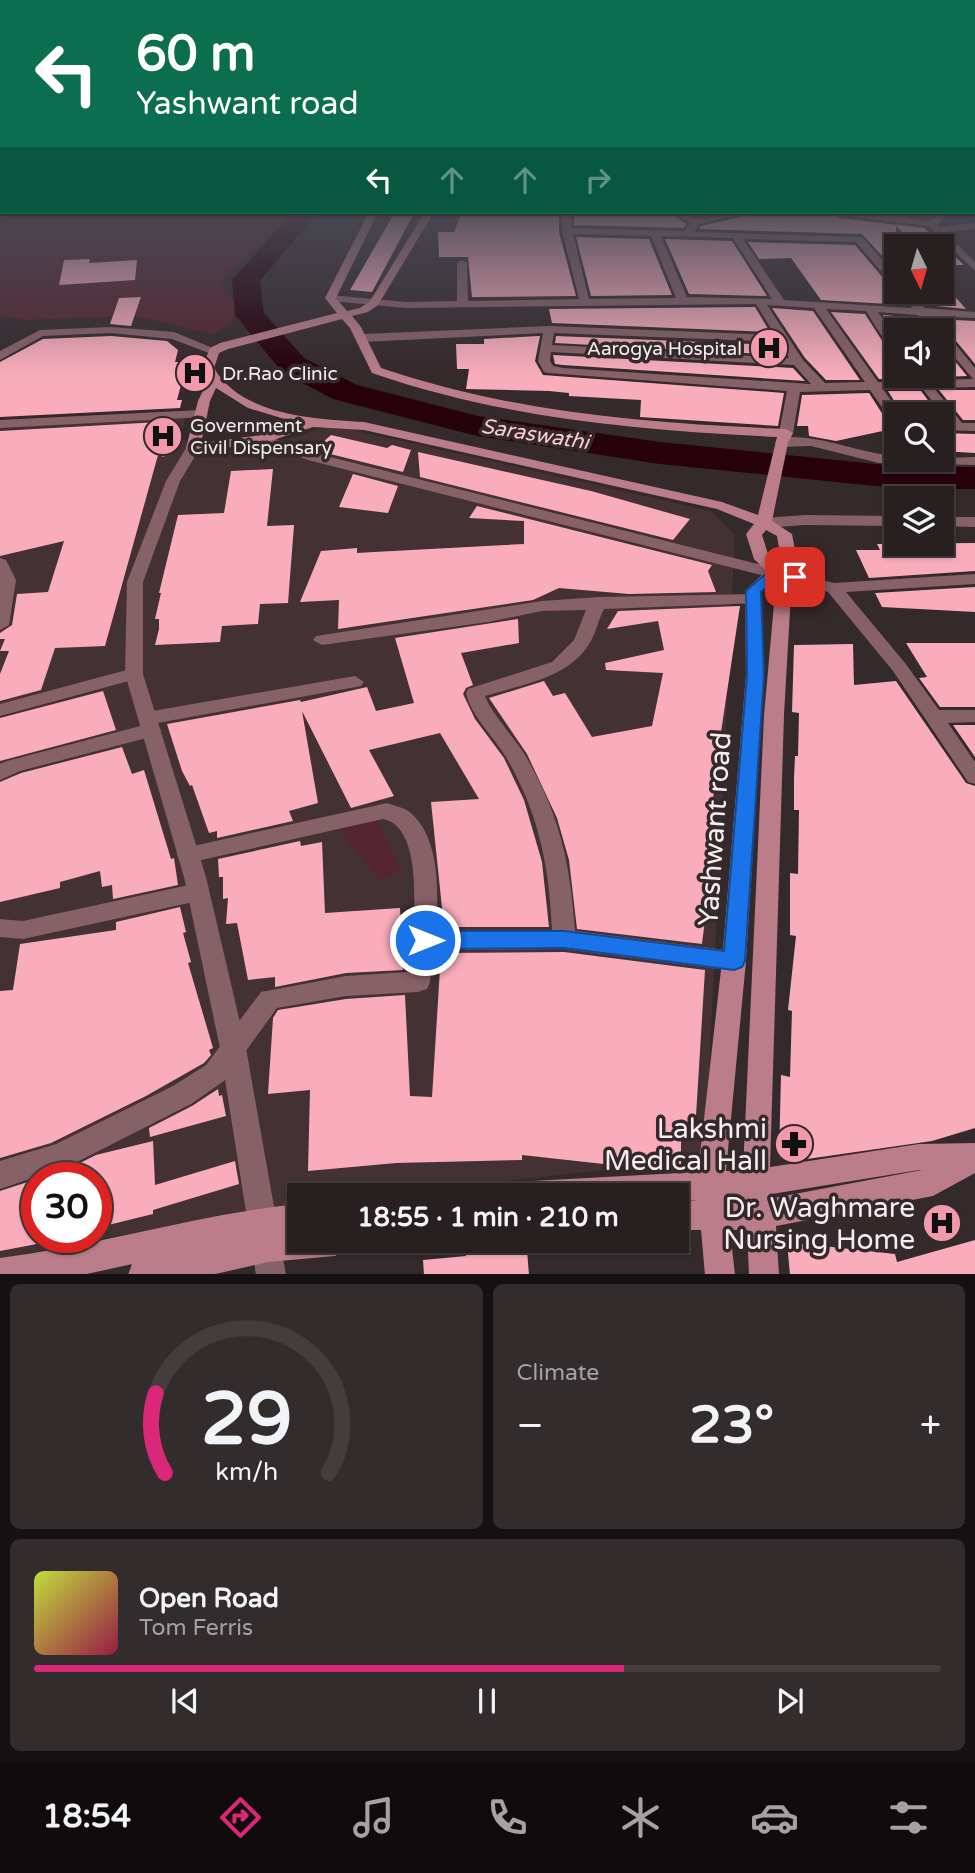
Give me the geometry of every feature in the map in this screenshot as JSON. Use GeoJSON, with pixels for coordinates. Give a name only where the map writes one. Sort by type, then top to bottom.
{"type":"FeatureCollection","features":[{"type":"Feature","properties":{"kind":"main road"},"geometry":{"type":"LineString","coordinates":[[316,321],[332,302],[352,257]]}},
{"type":"Feature","properties":{"kind":"main road"},"geometry":{"type":"LineString","coordinates":[[358,332],[369,306],[400,257]]}},
{"type":"Feature","properties":{"kind":"main road"},"geometry":{"type":"LineString","coordinates":[[332,302],[358,332],[376,370],[417,385],[462,396],[645,427],[783,438],[764,523],[754,534],[762,559],[776,572],[783,593],[774,715],[756,1184],[761,1214],[764,1274]]}},
{"type":"Feature","properties":{"kind":"main road"},"geometry":{"type":"LineString","coordinates":[[369,306],[343,317],[316,321],[219,348],[208,368],[213,382],[239,398],[274,413],[312,423],[364,426],[722,506],[784,534],[789,548],[789,560],[753,591],[754,598]]}},
{"type":"Feature","properties":{"kind":"main road"},"geometry":{"type":"LineString","coordinates":[[213,382],[201,414],[193,448],[264,439],[312,423]]}},
{"type":"Feature","properties":{"kind":"main road","name":"Yashwant road"},"geometry":{"type":"LineString","coordinates":[[720,1274],[711,1185],[734,961],[755,675],[754,598]]}},
{"type":"Feature","properties":{"kind":"main road"},"geometry":{"type":"LineString","coordinates":[[689,1186],[756,1184],[919,1157],[975,1157]]}},
{"type":"Feature","properties":{"kind":"main road"},"geometry":{"type":"LineString","coordinates":[[689,1216],[761,1214],[933,1182],[975,1157]]}},
{"type":"Feature","properties":{"kind":"main road"},"geometry":{"type":"LineString","coordinates":[[148,1274],[267,1248],[287,1229]]}},
{"type":"Feature","properties":{"kind":"main road"},"geometry":{"type":"LineString","coordinates":[[0,1273],[287,1246]]}},
{"type":"Feature","properties":{"kind":"street"},"geometry":{"type":"LineString","coordinates":[[574,257],[585,303]]}},
{"type":"Feature","properties":{"kind":"street"},"geometry":{"type":"LineString","coordinates":[[665,257],[683,301]]}},
{"type":"Feature","properties":{"kind":"street"},"geometry":{"type":"LineString","coordinates":[[751,257],[780,302]]}},
{"type":"Feature","properties":{"kind":"street"},"geometry":{"type":"LineString","coordinates":[[462,264],[463,303]]}},
{"type":"Feature","properties":{"kind":"street"},"geometry":{"type":"LineString","coordinates":[[358,332],[549,329],[652,317],[683,301],[780,302],[924,314],[975,315]]}},
{"type":"Feature","properties":{"kind":"street"},"geometry":{"type":"LineString","coordinates":[[759,301],[798,362],[821,387]]}},
{"type":"Feature","properties":{"kind":"street"},"geometry":{"type":"LineString","coordinates":[[332,302],[369,306],[585,303],[783,339]]}},
{"type":"Feature","properties":{"kind":"street"},"geometry":{"type":"LineString","coordinates":[[915,304],[927,318]]}},
{"type":"Feature","properties":{"kind":"street"},"geometry":{"type":"LineString","coordinates":[[818,306],[885,402]]}},
{"type":"Feature","properties":{"kind":"street"},"geometry":{"type":"LineString","coordinates":[[871,310],[884,330]]}},
{"type":"Feature","properties":{"kind":"street"},"geometry":{"type":"LineString","coordinates":[[549,329],[544,361],[548,369],[562,372],[794,388],[884,385]]}},
{"type":"Feature","properties":{"kind":"street"},"geometry":{"type":"LineString","coordinates":[[0,356],[40,333],[97,330],[174,336],[219,348]]}},
{"type":"Feature","properties":{"kind":"street"},"geometry":{"type":"LineString","coordinates":[[546,348],[798,362]]}},
{"type":"Feature","properties":{"kind":"street"},"geometry":{"type":"LineString","coordinates":[[954,350],[975,376]]}},
{"type":"Feature","properties":{"kind":"street"},"geometry":{"type":"LineString","coordinates":[[954,382],[975,383]]}},
{"type":"Feature","properties":{"kind":"street"},"geometry":{"type":"LineString","coordinates":[[794,388],[783,438],[884,458]]}},
{"type":"Feature","properties":{"kind":"street"},"geometry":{"type":"LineString","coordinates":[[928,388],[959,428]]}},
{"type":"Feature","properties":{"kind":"street"},"geometry":{"type":"LineString","coordinates":[[0,424],[201,414]]}},
{"type":"Feature","properties":{"kind":"street"},"geometry":{"type":"LineString","coordinates":[[954,427],[975,427]]}},
{"type":"Feature","properties":{"kind":"street"},"geometry":{"type":"LineString","coordinates":[[264,439],[313,457],[834,588],[975,579]]}},
{"type":"Feature","properties":{"kind":"street"},"geometry":{"type":"LineString","coordinates":[[193,448],[173,481],[135,582],[134,674],[198,892],[233,1048],[267,1248]]}},
{"type":"Feature","properties":{"kind":"street"},"geometry":{"type":"LineString","coordinates":[[954,461],[975,461]]}},
{"type":"Feature","properties":{"kind":"street"},"geometry":{"type":"LineString","coordinates":[[764,523],[805,520],[884,521]]}},
{"type":"Feature","properties":{"kind":"street"},"geometry":{"type":"LineString","coordinates":[[954,522],[975,522]]}},
{"type":"Feature","properties":{"kind":"street"},"geometry":{"type":"LineString","coordinates":[[0,563],[8,580],[0,625]]}},
{"type":"Feature","properties":{"kind":"street"},"geometry":{"type":"LineString","coordinates":[[834,588],[900,667],[975,777]]}},
{"type":"Feature","properties":{"kind":"street"},"geometry":{"type":"LineString","coordinates":[[322,640],[370,630],[509,614],[542,606],[754,598]]}},
{"type":"Feature","properties":{"kind":"street"},"geometry":{"type":"LineString","coordinates":[[564,939],[558,864],[542,811],[514,755],[477,702],[475,693],[558,667],[582,642],[586,626],[598,602]]}},
{"type":"Feature","properties":{"kind":"street"},"geometry":{"type":"LineString","coordinates":[[0,710],[134,674]]}},
{"type":"Feature","properties":{"kind":"street"},"geometry":{"type":"LineString","coordinates":[[0,773],[14,766],[149,724],[355,681]]}},
{"type":"Feature","properties":{"kind":"street"},"geometry":{"type":"LineString","coordinates":[[932,717],[975,716]]}},
{"type":"Feature","properties":{"kind":"street"},"geometry":{"type":"LineString","coordinates":[[0,1175],[61,1156],[182,1095],[215,1073],[270,999],[346,986],[418,982],[425,940],[423,852],[408,823],[388,811],[188,855]]}},
{"type":"Feature","properties":{"kind":"street"},"geometry":{"type":"LineString","coordinates":[[0,928],[23,930],[198,892]]}},
{"type":"Feature","properties":{"kind":"street"},"geometry":{"type":"LineString","coordinates":[[425,940],[564,939],[734,961]]}},
{"type":"Feature","properties":{"kind":"shaded area"},"geometry":{"type":"Polygon","coordinates":[[[0,257],[245,257],[220,281],[237,307],[230,325],[212,334],[134,316],[24,320],[0,315],[0,257]]]}},
{"type":"Feature","properties":{"kind":"shaded area"},"geometry":{"type":"Polygon","coordinates":[[[186,417],[179,439],[241,454],[331,425],[711,511],[735,535],[705,1159],[488,1183],[287,1183],[287,1205],[255,1209],[112,1237],[112,1162],[21,1162],[21,1253],[31,1253],[0,1259],[0,425],[186,417]]]}},
{"type":"Feature","properties":{"kind":"shaded area"},"geometry":{"type":"Polygon","coordinates":[[[371,809],[401,870],[380,881],[333,821],[371,809]]]}},
{"type":"Feature","properties":{"kind":"building"},"geometry":{"type":"Polygon","coordinates":[[[369,257],[390,257],[372,292],[350,290],[369,257]]]}},
{"type":"Feature","properties":{"kind":"building"},"geometry":{"type":"Polygon","coordinates":[[[468,257],[566,257],[576,296],[472,297],[468,257]]]}},
{"type":"Feature","properties":{"kind":"building"},"geometry":{"type":"Polygon","coordinates":[[[581,257],[657,257],[672,295],[591,296],[581,257]]]}},
{"type":"Feature","properties":{"kind":"building"},"geometry":{"type":"Polygon","coordinates":[[[673,257],[742,257],[767,296],[689,294],[673,257]]]}},
{"type":"Feature","properties":{"kind":"building"},"geometry":{"type":"Polygon","coordinates":[[[758,257],[866,257],[884,279],[884,304],[821,300],[791,258],[758,257]]]}},
{"type":"Feature","properties":{"kind":"building"},"geometry":{"type":"Polygon","coordinates":[[[954,257],[956,257],[964,265],[954,265],[954,257]]]}},
{"type":"Feature","properties":{"kind":"building"},"geometry":{"type":"Polygon","coordinates":[[[90,259],[89,263],[137,260],[135,280],[59,285],[64,260],[90,259]]]}},
{"type":"Feature","properties":{"kind":"building"},"geometry":{"type":"Polygon","coordinates":[[[954,295],[966,309],[926,305],[954,304],[954,295]]]}},
{"type":"Feature","properties":{"kind":"building"},"geometry":{"type":"Polygon","coordinates":[[[141,297],[131,326],[110,324],[119,298],[141,297]]]}},
{"type":"Feature","properties":{"kind":"building"},"geometry":{"type":"Polygon","coordinates":[[[755,307],[770,332],[552,323],[549,309],[755,307]]]}},
{"type":"Feature","properties":{"kind":"building"},"geometry":{"type":"Polygon","coordinates":[[[772,308],[813,311],[860,380],[826,380],[805,358],[772,308]]]}},
{"type":"Feature","properties":{"kind":"building"},"geometry":{"type":"Polygon","coordinates":[[[831,312],[865,314],[884,344],[884,379],[879,379],[831,312]]]}},
{"type":"Feature","properties":{"kind":"building"},"geometry":{"type":"Polygon","coordinates":[[[883,315],[917,318],[885,318],[883,315]]]}},
{"type":"Feature","properties":{"kind":"building"},"geometry":{"type":"Polygon","coordinates":[[[954,320],[975,321],[975,364],[954,338],[954,320]]]}},
{"type":"Feature","properties":{"kind":"building"},"geometry":{"type":"Polygon","coordinates":[[[111,336],[167,341],[178,350],[175,362],[187,362],[177,400],[182,400],[180,408],[0,417],[0,362],[43,339],[111,336]]]}},
{"type":"Feature","properties":{"kind":"building"},"geometry":{"type":"Polygon","coordinates":[[[540,336],[535,361],[543,375],[784,393],[778,426],[640,417],[641,400],[569,396],[569,393],[549,391],[466,389],[469,369],[457,369],[456,344],[484,344],[484,339],[540,336]]]}},
{"type":"Feature","properties":{"kind":"building"},"geometry":{"type":"Polygon","coordinates":[[[556,336],[778,345],[784,355],[555,343],[556,336]]]}},
{"type":"Feature","properties":{"kind":"building"},"geometry":{"type":"Polygon","coordinates":[[[553,355],[793,368],[805,381],[563,365],[555,364],[553,355]]]}},
{"type":"Feature","properties":{"kind":"building"},"geometry":{"type":"Polygon","coordinates":[[[954,360],[967,376],[954,377],[954,360]]]}},
{"type":"Feature","properties":{"kind":"building"},"geometry":{"type":"Polygon","coordinates":[[[939,390],[975,390],[975,420],[963,420],[954,409],[954,402],[949,402],[939,390]]]}},
{"type":"Feature","properties":{"kind":"building"},"geometry":{"type":"Polygon","coordinates":[[[888,391],[921,391],[929,402],[895,402],[888,391]]]}},
{"type":"Feature","properties":{"kind":"building"},"geometry":{"type":"Polygon","coordinates":[[[869,393],[884,416],[884,431],[836,441],[809,436],[808,426],[797,426],[802,395],[869,393]]]}},
{"type":"Feature","properties":{"kind":"building"},"geometry":{"type":"Polygon","coordinates":[[[177,421],[172,444],[164,457],[158,455],[105,646],[55,648],[41,690],[0,701],[0,674],[9,651],[0,651],[5,639],[0,639],[0,633],[12,625],[17,594],[48,592],[64,541],[0,556],[0,431],[177,421]]]}},
{"type":"Feature","properties":{"kind":"building"},"geometry":{"type":"Polygon","coordinates":[[[954,433],[975,434],[975,453],[954,452],[954,433]]]}},
{"type":"Feature","properties":{"kind":"building"},"geometry":{"type":"Polygon","coordinates":[[[331,435],[387,448],[392,445],[411,450],[403,472],[314,450],[331,435]]]}},
{"type":"Feature","properties":{"kind":"building"},"geometry":{"type":"Polygon","coordinates":[[[418,452],[591,491],[690,519],[673,540],[420,477],[418,452]]]}},
{"type":"Feature","properties":{"kind":"building"},"geometry":{"type":"Polygon","coordinates":[[[273,469],[267,526],[294,525],[288,603],[260,604],[258,624],[222,626],[220,642],[155,645],[159,629],[159,619],[155,619],[159,593],[178,515],[224,513],[231,471],[273,469]]]}},
{"type":"Feature","properties":{"kind":"building"},"geometry":{"type":"Polygon","coordinates":[[[353,474],[398,486],[388,513],[339,507],[353,474]]]}},
{"type":"Feature","properties":{"kind":"building"},"geometry":{"type":"Polygon","coordinates":[[[477,506],[712,565],[708,571],[716,592],[629,594],[559,588],[533,600],[338,629],[339,600],[300,602],[321,551],[357,548],[357,553],[524,544],[524,521],[469,518],[477,506]]]}},
{"type":"Feature","properties":{"kind":"building"},"geometry":{"type":"Polygon","coordinates":[[[954,543],[975,543],[975,571],[869,578],[856,550],[880,550],[877,544],[884,544],[884,556],[954,556],[954,543]]]}},
{"type":"Feature","properties":{"kind":"building"},"geometry":{"type":"Polygon","coordinates":[[[975,587],[975,612],[882,607],[875,593],[975,587]]]}},
{"type":"Feature","properties":{"kind":"building"},"geometry":{"type":"Polygon","coordinates":[[[740,606],[716,765],[706,886],[709,887],[702,944],[577,929],[569,860],[557,818],[527,754],[489,698],[544,681],[553,696],[565,693],[592,737],[652,726],[663,673],[606,670],[605,663],[664,650],[658,621],[607,629],[618,611],[740,606]]]}},
{"type":"Feature","properties":{"kind":"building"},"geometry":{"type":"Polygon","coordinates":[[[518,619],[519,643],[461,653],[473,685],[466,688],[463,694],[475,719],[504,758],[524,800],[542,862],[549,927],[444,927],[431,802],[479,799],[440,733],[369,750],[394,796],[351,808],[302,711],[318,803],[289,811],[293,821],[217,838],[217,831],[209,833],[192,785],[190,786],[182,771],[167,724],[300,700],[301,702],[367,687],[376,711],[414,703],[395,638],[518,619]]]}},
{"type":"Feature","properties":{"kind":"building"},"geometry":{"type":"Polygon","coordinates":[[[906,643],[975,643],[975,707],[940,707],[919,678],[927,677],[906,643]]]}},
{"type":"Feature","properties":{"kind":"building"},"geometry":{"type":"Polygon","coordinates":[[[853,644],[854,685],[896,681],[966,783],[975,786],[975,1128],[932,1141],[807,1159],[779,1158],[781,1075],[790,1077],[792,1011],[788,1010],[796,936],[790,935],[790,873],[798,874],[799,810],[794,810],[794,778],[795,756],[798,756],[799,713],[792,712],[794,645],[853,644]]]}},
{"type":"Feature","properties":{"kind":"building"},"geometry":{"type":"Polygon","coordinates":[[[103,691],[116,730],[0,761],[0,718],[103,691]]]}},
{"type":"Feature","properties":{"kind":"building"},"geometry":{"type":"Polygon","coordinates":[[[953,725],[975,725],[975,757],[953,725]]]}},
{"type":"Feature","properties":{"kind":"building"},"geometry":{"type":"Polygon","coordinates":[[[122,747],[132,774],[144,770],[171,859],[174,858],[178,885],[113,899],[112,885],[102,887],[100,871],[60,882],[60,888],[0,902],[0,782],[21,773],[122,747]]]}},
{"type":"Feature","properties":{"kind":"building"},"geometry":{"type":"Polygon","coordinates":[[[300,841],[301,846],[322,842],[325,913],[400,908],[403,970],[346,973],[275,987],[275,977],[248,980],[237,923],[226,924],[228,898],[223,899],[223,877],[219,877],[218,859],[300,841]]]}},
{"type":"Feature","properties":{"kind":"building"},"geometry":{"type":"Polygon","coordinates":[[[180,907],[186,932],[183,933],[191,962],[188,963],[213,1048],[209,1050],[211,1055],[204,1063],[146,1096],[51,1143],[0,1158],[0,991],[13,990],[20,944],[116,930],[116,922],[180,907]]]}},
{"type":"Feature","properties":{"kind":"building"},"geometry":{"type":"Polygon","coordinates":[[[564,952],[705,970],[695,1132],[681,1129],[681,1170],[667,1171],[522,1155],[522,1160],[396,1163],[308,1171],[310,1090],[268,1094],[273,1018],[278,1010],[346,999],[405,995],[410,1096],[432,1097],[441,953],[564,952]]]}},
{"type":"Feature","properties":{"kind":"building"},"geometry":{"type":"Polygon","coordinates":[[[218,1089],[219,1096],[222,1095],[226,1116],[150,1137],[149,1128],[218,1089]]]}},
{"type":"Feature","properties":{"kind":"building"},"geometry":{"type":"Polygon","coordinates":[[[153,1141],[155,1185],[235,1161],[239,1184],[153,1210],[153,1214],[112,1224],[112,1162],[82,1162],[96,1155],[153,1141]]]}},
{"type":"Feature","properties":{"kind":"building"},"geometry":{"type":"Polygon","coordinates":[[[21,1184],[21,1247],[0,1251],[0,1191],[21,1184]]]}},
{"type":"Feature","properties":{"kind":"building"},"geometry":{"type":"Polygon","coordinates":[[[975,1240],[975,1274],[790,1274],[787,1242],[895,1254],[897,1262],[975,1240]]]}},
{"type":"Feature","properties":{"kind":"building"},"geometry":{"type":"Polygon","coordinates":[[[466,1253],[527,1253],[529,1274],[424,1274],[423,1260],[466,1256],[466,1253]]]}},
{"type":"Feature","properties":{"kind":"waterway","name":"Saraswathi"},"geometry":{"type":"LineString","coordinates":[[266,257],[246,280],[250,315],[293,365],[345,392],[477,426],[660,453],[905,478],[975,478]]}},
{"type":"Feature","properties":{"kind":"place","name":"Aarogya Hospital"},"geometry":{"type":"Point","coordinates":[769,348]}},
{"type":"Feature","properties":{"kind":"place","name":"Dr.Rao Clinic"},"geometry":{"type":"Point","coordinates":[195,373]}},
{"type":"Feature","properties":{"kind":"place","name":"Government Civil Dispensary"},"geometry":{"type":"Point","coordinates":[163,436]}},
{"type":"Feature","properties":{"kind":"place","name":"Lakshmi Medical Hall"},"geometry":{"type":"Point","coordinates":[794,1144]}},
{"type":"Feature","properties":{"kind":"place","name":"Dr. Waghmare Nursing Home"},"geometry":{"type":"Point","coordinates":[942,1223]}},
{"type":"Feature","properties":{"kind":"route"},"geometry":{"type":"LineString","coordinates":[[425,940],[564,939],[734,961],[755,675],[753,591],[776,572],[795,577]]}}]}
